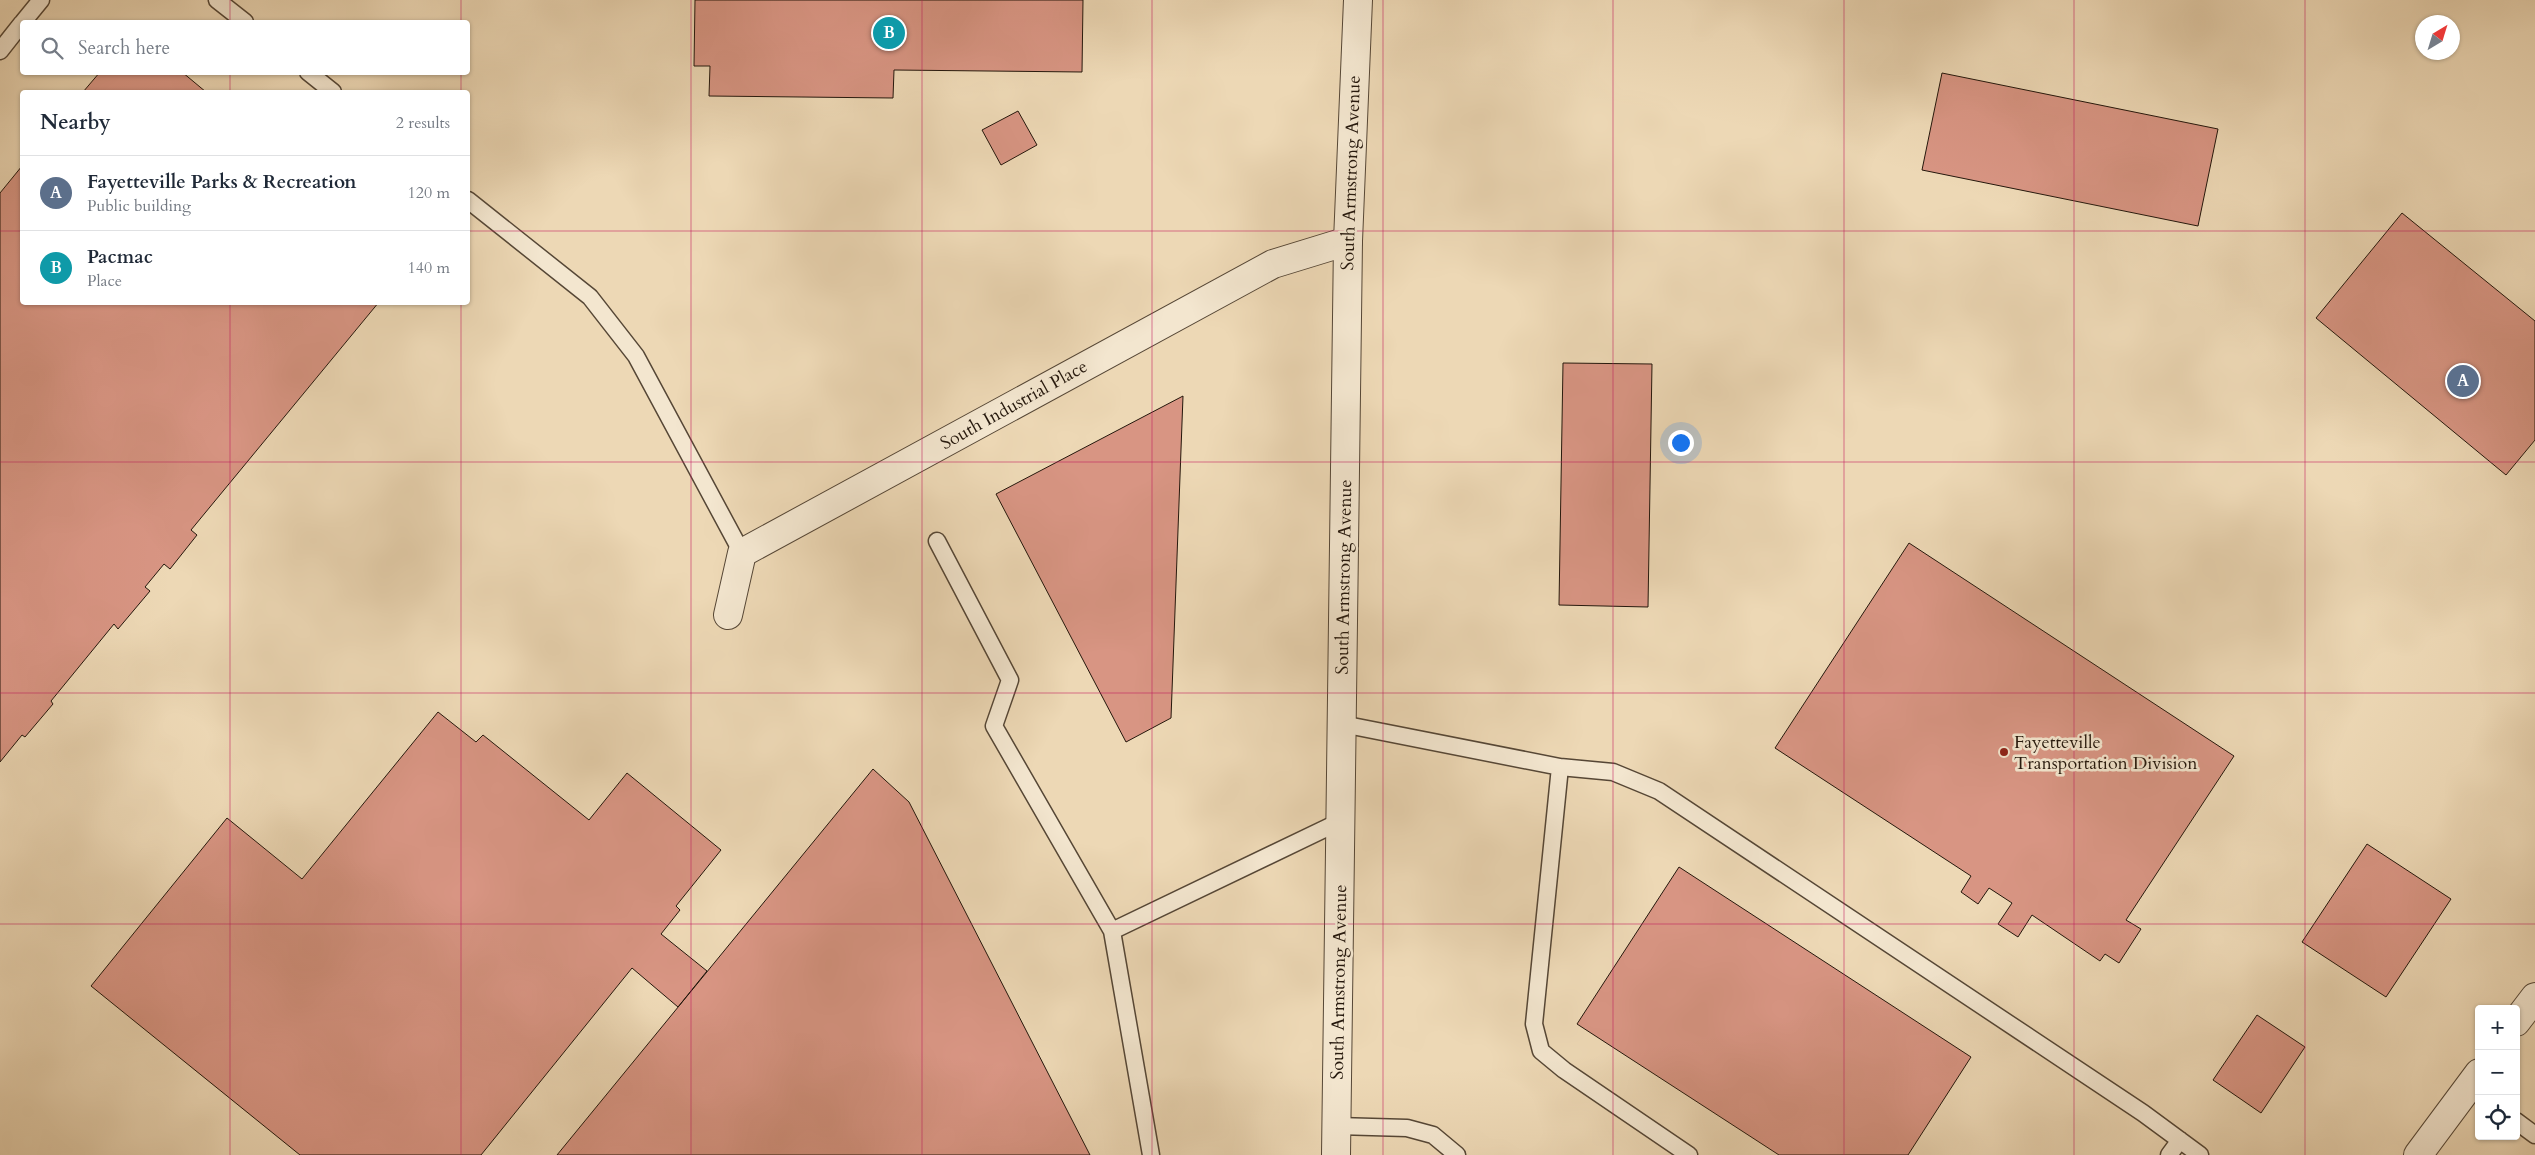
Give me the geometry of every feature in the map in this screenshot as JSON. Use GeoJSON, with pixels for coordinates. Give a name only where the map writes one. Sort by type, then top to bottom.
{"type":"FeatureCollection","features":[{"type":"Feature","properties":{"kind":"street","name":"South Armstrong Avenue"},"geometry":{"type":"LineString","coordinates":[[1336,1155],[1348,241],[1358,0]]}},
{"type":"Feature","properties":{"kind":"street","name":"South Industrial Place"},"geometry":{"type":"LineString","coordinates":[[742,553],[1273,264],[1348,241]]}},
{"type":"Feature","properties":{"kind":"street"},"geometry":{"type":"LineString","coordinates":[[728,615],[742,553]]}},
{"type":"Feature","properties":{"kind":"street"},"geometry":{"type":"LineString","coordinates":[[2520,1017],[2535,997]]}},
{"type":"Feature","properties":{"kind":"street"},"geometry":{"type":"LineString","coordinates":[[2418,1155],[2475,1085]]}},
{"type":"Feature","properties":{"kind":"lane"},"geometry":{"type":"LineString","coordinates":[[25,20],[41,0]]}},
{"type":"Feature","properties":{"kind":"lane"},"geometry":{"type":"LineString","coordinates":[[217,0],[242,20]]}},
{"type":"Feature","properties":{"kind":"lane"},"geometry":{"type":"LineString","coordinates":[[0,51],[20,27]]}},
{"type":"Feature","properties":{"kind":"lane"},"geometry":{"type":"LineString","coordinates":[[312,75],[330,90]]}},
{"type":"Feature","properties":{"kind":"lane"},"geometry":{"type":"LineString","coordinates":[[470,202],[590,297],[636,356],[742,553]]}},
{"type":"Feature","properties":{"kind":"lane"},"geometry":{"type":"LineString","coordinates":[[937,541],[1010,680],[994,726],[1112,931],[1151,1155]]}},
{"type":"Feature","properties":{"kind":"lane"},"geometry":{"type":"LineString","coordinates":[[1342,724],[1560,766],[1613,772],[1659,791],[2135,1108],[2200,1155]]}},
{"type":"Feature","properties":{"kind":"lane"},"geometry":{"type":"LineString","coordinates":[[1560,766],[1534,1024],[1541,1051],[1564,1070],[1689,1155]]}},
{"type":"Feature","properties":{"kind":"lane"},"geometry":{"type":"LineString","coordinates":[[1112,931],[1341,821]]}},
{"type":"Feature","properties":{"kind":"lane"},"geometry":{"type":"LineString","coordinates":[[2520,1124],[2535,1135]]}},
{"type":"Feature","properties":{"kind":"lane"},"geometry":{"type":"LineString","coordinates":[[1337,1126],[1407,1128],[1432,1135],[1457,1155]]}},
{"type":"Feature","properties":{"kind":"lane"},"geometry":{"type":"LineString","coordinates":[[2169,1155],[2180,1140]]}},
{"type":"Feature","properties":{"kind":"building"},"geometry":{"type":"Polygon","coordinates":[[[695,0],[1083,0],[1082,72],[894,70],[893,98],[709,96],[710,66],[694,66],[695,0]]]}},
{"type":"Feature","properties":{"kind":"building"},"geometry":{"type":"Polygon","coordinates":[[[1942,73],[2218,129],[2198,226],[1922,170],[1942,73]]]}},
{"type":"Feature","properties":{"kind":"building"},"geometry":{"type":"Polygon","coordinates":[[[97,75],[186,75],[204,90],[85,90],[97,75]]]}},
{"type":"Feature","properties":{"kind":"building"},"geometry":{"type":"Polygon","coordinates":[[[1018,111],[1037,145],[1001,165],[982,130],[1018,111]]]}},
{"type":"Feature","properties":{"kind":"building"},"geometry":{"type":"Polygon","coordinates":[[[20,168],[20,305],[377,305],[191,530],[197,535],[170,569],[164,564],[145,587],[150,591],[118,629],[114,624],[51,701],[53,704],[25,737],[22,735],[0,762],[0,193],[20,168]]]}},
{"type":"Feature","properties":{"kind":"building"},"geometry":{"type":"Polygon","coordinates":[[[2402,213],[2535,321],[2535,440],[2506,475],[2316,318],[2402,213]]]}},
{"type":"Feature","properties":{"kind":"building"},"geometry":{"type":"Polygon","coordinates":[[[1563,363],[1652,364],[1648,607],[1559,605],[1563,363]]]}},
{"type":"Feature","properties":{"kind":"building"},"geometry":{"type":"Polygon","coordinates":[[[1183,396],[1171,718],[1126,742],[996,494],[1183,396]]]}},
{"type":"Feature","properties":{"kind":"building","name":"Fayetteville Transportation Division"},"geometry":{"type":"Polygon","coordinates":[[[1909,543],[2234,756],[2126,920],[2141,929],[2119,963],[2105,954],[2100,961],[2032,915],[2018,937],[1998,924],[2012,903],[1989,888],[1978,904],[1961,892],[1971,876],[1775,748],[1909,543]]]}},
{"type":"Feature","properties":{"kind":"building"},"geometry":{"type":"Polygon","coordinates":[[[438,712],[476,742],[483,735],[589,820],[627,773],[721,850],[676,906],[680,910],[661,934],[707,971],[678,1007],[632,968],[481,1155],[300,1155],[91,986],[227,818],[302,879],[438,712]]]}},
{"type":"Feature","properties":{"kind":"building"},"geometry":{"type":"Polygon","coordinates":[[[873,769],[909,802],[1090,1155],[557,1155],[873,769]]]}},
{"type":"Feature","properties":{"kind":"building"},"geometry":{"type":"Polygon","coordinates":[[[2367,844],[2451,899],[2386,997],[2302,942],[2367,844]]]}},
{"type":"Feature","properties":{"kind":"building"},"geometry":{"type":"Polygon","coordinates":[[[1679,867],[1971,1057],[1908,1155],[1779,1155],[1577,1024],[1679,867]]]}},
{"type":"Feature","properties":{"kind":"building"},"geometry":{"type":"Polygon","coordinates":[[[2257,1015],[2305,1047],[2261,1113],[2213,1080],[2257,1015]]]}},
{"type":"Feature","properties":{"kind":"place","name":"Pacmac"},"geometry":{"type":"Point","coordinates":[889,33]}},
{"type":"Feature","properties":{"kind":"place","name":"Fayetteville Parks & Recreation"},"geometry":{"type":"Point","coordinates":[2463,381]}},
{"type":"Feature","properties":{"kind":"place","name":"Fayetteville Transportation Division"},"geometry":{"type":"Point","coordinates":[2004,752]}}]}
